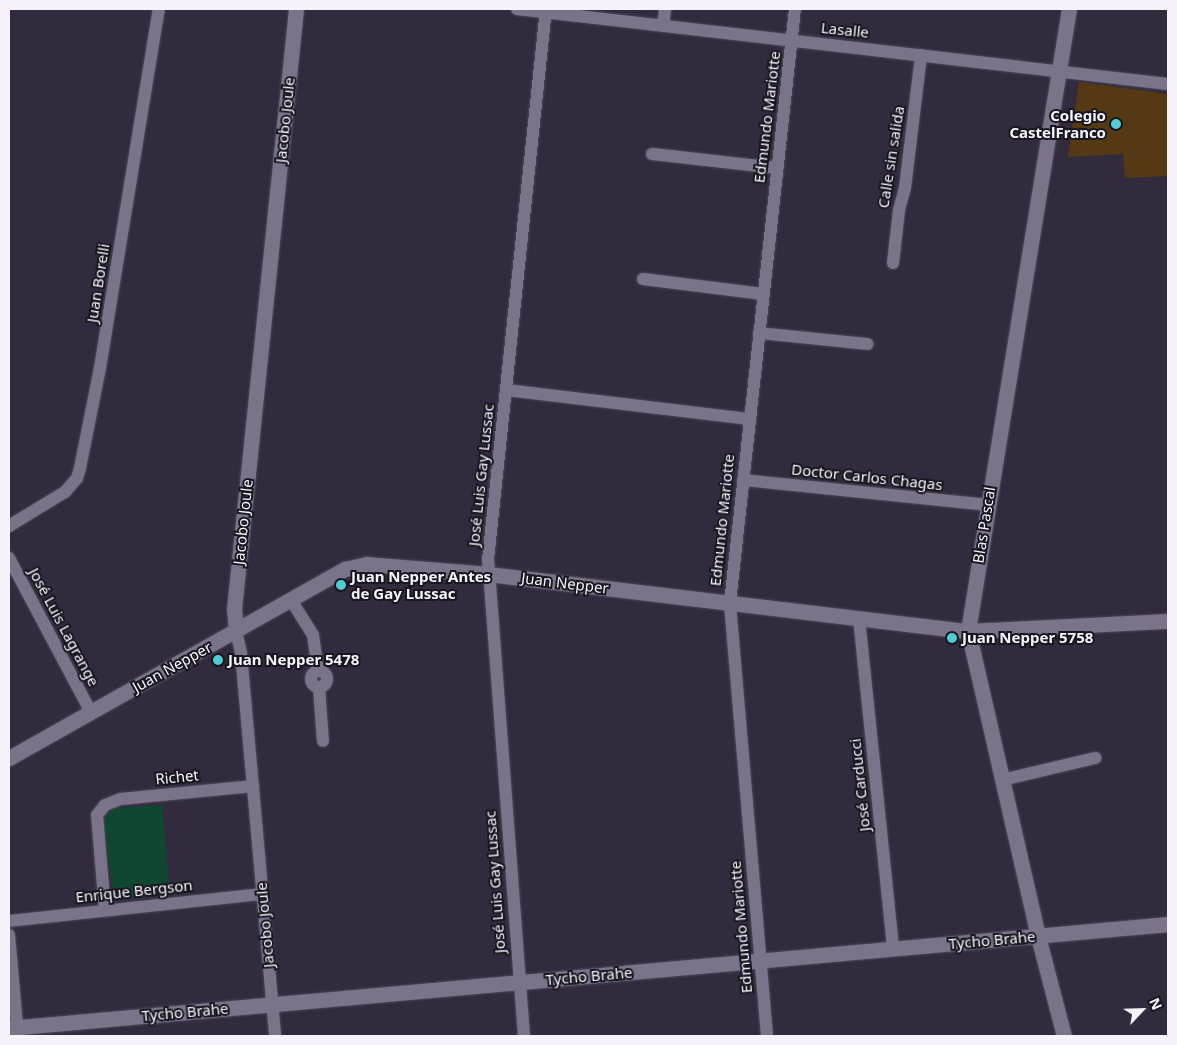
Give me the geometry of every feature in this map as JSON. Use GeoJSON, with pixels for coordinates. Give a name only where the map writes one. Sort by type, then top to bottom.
{"type":"FeatureCollection","features":[{"type":"Feature","properties":{"kind":"main road","name":"Jacobo Joule"},"geometry":{"type":"LineString","coordinates":[[236,631],[234,610],[296,9]]}},
{"type":"Feature","properties":{"kind":"main road","name":"Blas Pascal"},"geometry":{"type":"LineString","coordinates":[[1064,1036],[1038,936],[968,631],[1069,9]]}},
{"type":"Feature","properties":{"kind":"main road","name":"Juan Nepper"},"geometry":{"type":"LineString","coordinates":[[9,756],[345,570],[367,564],[488,574],[968,631],[1168,621]]}},
{"type":"Feature","properties":{"kind":"main road","name":"Tycho Brahe"},"geometry":{"type":"LineString","coordinates":[[15,1030],[518,982],[1168,924]]}},
{"type":"Feature","properties":{"kind":"street","name":"Juan Borelli"},"geometry":{"type":"LineString","coordinates":[[9,526],[65,492],[77,478],[80,468],[100,368],[159,9]]}},
{"type":"Feature","properties":{"kind":"street","name":"Lasalle"},"geometry":{"type":"LineString","coordinates":[[517,9],[546,10],[663,26],[1168,84]]}},
{"type":"Feature","properties":{"kind":"street"},"geometry":{"type":"LineString","coordinates":[[663,26],[665,9]]}},
{"type":"Feature","properties":{"kind":"street","name":"Edmundo Mariotte"},"geometry":{"type":"LineString","coordinates":[[767,1036],[730,603],[795,9]]}},
{"type":"Feature","properties":{"kind":"street","name":"José Luis Gay Lussac"},"geometry":{"type":"LineString","coordinates":[[524,1036],[518,982],[488,574],[546,10]]}},
{"type":"Feature","properties":{"kind":"street","name":"Calle sin salida"},"geometry":{"type":"LineString","coordinates":[[893,263],[898,210],[905,188],[921,55]]}},
{"type":"Feature","properties":{"kind":"street"},"geometry":{"type":"LineString","coordinates":[[652,154],[777,168]]}},
{"type":"Feature","properties":{"kind":"street"},"geometry":{"type":"LineString","coordinates":[[643,279],[763,294]]}},
{"type":"Feature","properties":{"kind":"street"},"geometry":{"type":"LineString","coordinates":[[759,333],[867,344]]}},
{"type":"Feature","properties":{"kind":"street"},"geometry":{"type":"LineString","coordinates":[[506,390],[750,419]]}},
{"type":"Feature","properties":{"kind":"street","name":"Doctor Carlos Chagas"},"geometry":{"type":"LineString","coordinates":[[743,480],[988,505]]}},
{"type":"Feature","properties":{"kind":"street","name":"José Luis Lagrange"},"geometry":{"type":"LineString","coordinates":[[9,558],[91,712]]}},
{"type":"Feature","properties":{"kind":"street"},"geometry":{"type":"LineString","coordinates":[[292,600],[313,635],[318,670],[310,678],[312,685],[319,688],[323,741]]}},
{"type":"Feature","properties":{"kind":"street","name":"José Carducci"},"geometry":{"type":"LineString","coordinates":[[859,618],[893,949]]}},
{"type":"Feature","properties":{"kind":"street","name":"Jacobo Joule"},"geometry":{"type":"LineString","coordinates":[[236,631],[241,654],[275,1036]]}},
{"type":"Feature","properties":{"kind":"street"},"geometry":{"type":"LineString","coordinates":[[1002,780],[1095,758]]}},
{"type":"Feature","properties":{"kind":"street","name":"Richet"},"geometry":{"type":"LineString","coordinates":[[105,910],[97,815],[105,805],[121,799],[253,786]]}},
{"type":"Feature","properties":{"kind":"street","name":"Enrique Bergson"},"geometry":{"type":"LineString","coordinates":[[9,921],[262,894]]}},
{"type":"Feature","properties":{"kind":"street"},"geometry":{"type":"LineString","coordinates":[[9,934],[15,1030]]}},
{"type":"Feature","properties":{"kind":"green space"},"geometry":{"type":"Polygon","coordinates":[[[162,805],[170,892],[114,900],[103,818],[115,808],[162,805]]]}},
{"type":"Feature","properties":{"kind":"building"},"geometry":{"type":"Polygon","coordinates":[[[1079,82],[1168,94],[1168,176],[1125,178],[1123,154],[1068,157],[1079,82]]]}},
{"type":"Feature","properties":{"kind":"place","name":"Colegio CastelFranco"},"geometry":{"type":"Point","coordinates":[1116,124]}},
{"type":"Feature","properties":{"kind":"place","name":"Juan Nepper Antes de Gay Lussac"},"geometry":{"type":"Point","coordinates":[341,585]}},
{"type":"Feature","properties":{"kind":"place","name":"Juan Nepper 5758"},"geometry":{"type":"Point","coordinates":[952,638]}},
{"type":"Feature","properties":{"kind":"place","name":"Juan Nepper 5478"},"geometry":{"type":"Point","coordinates":[218,660]}}]}
